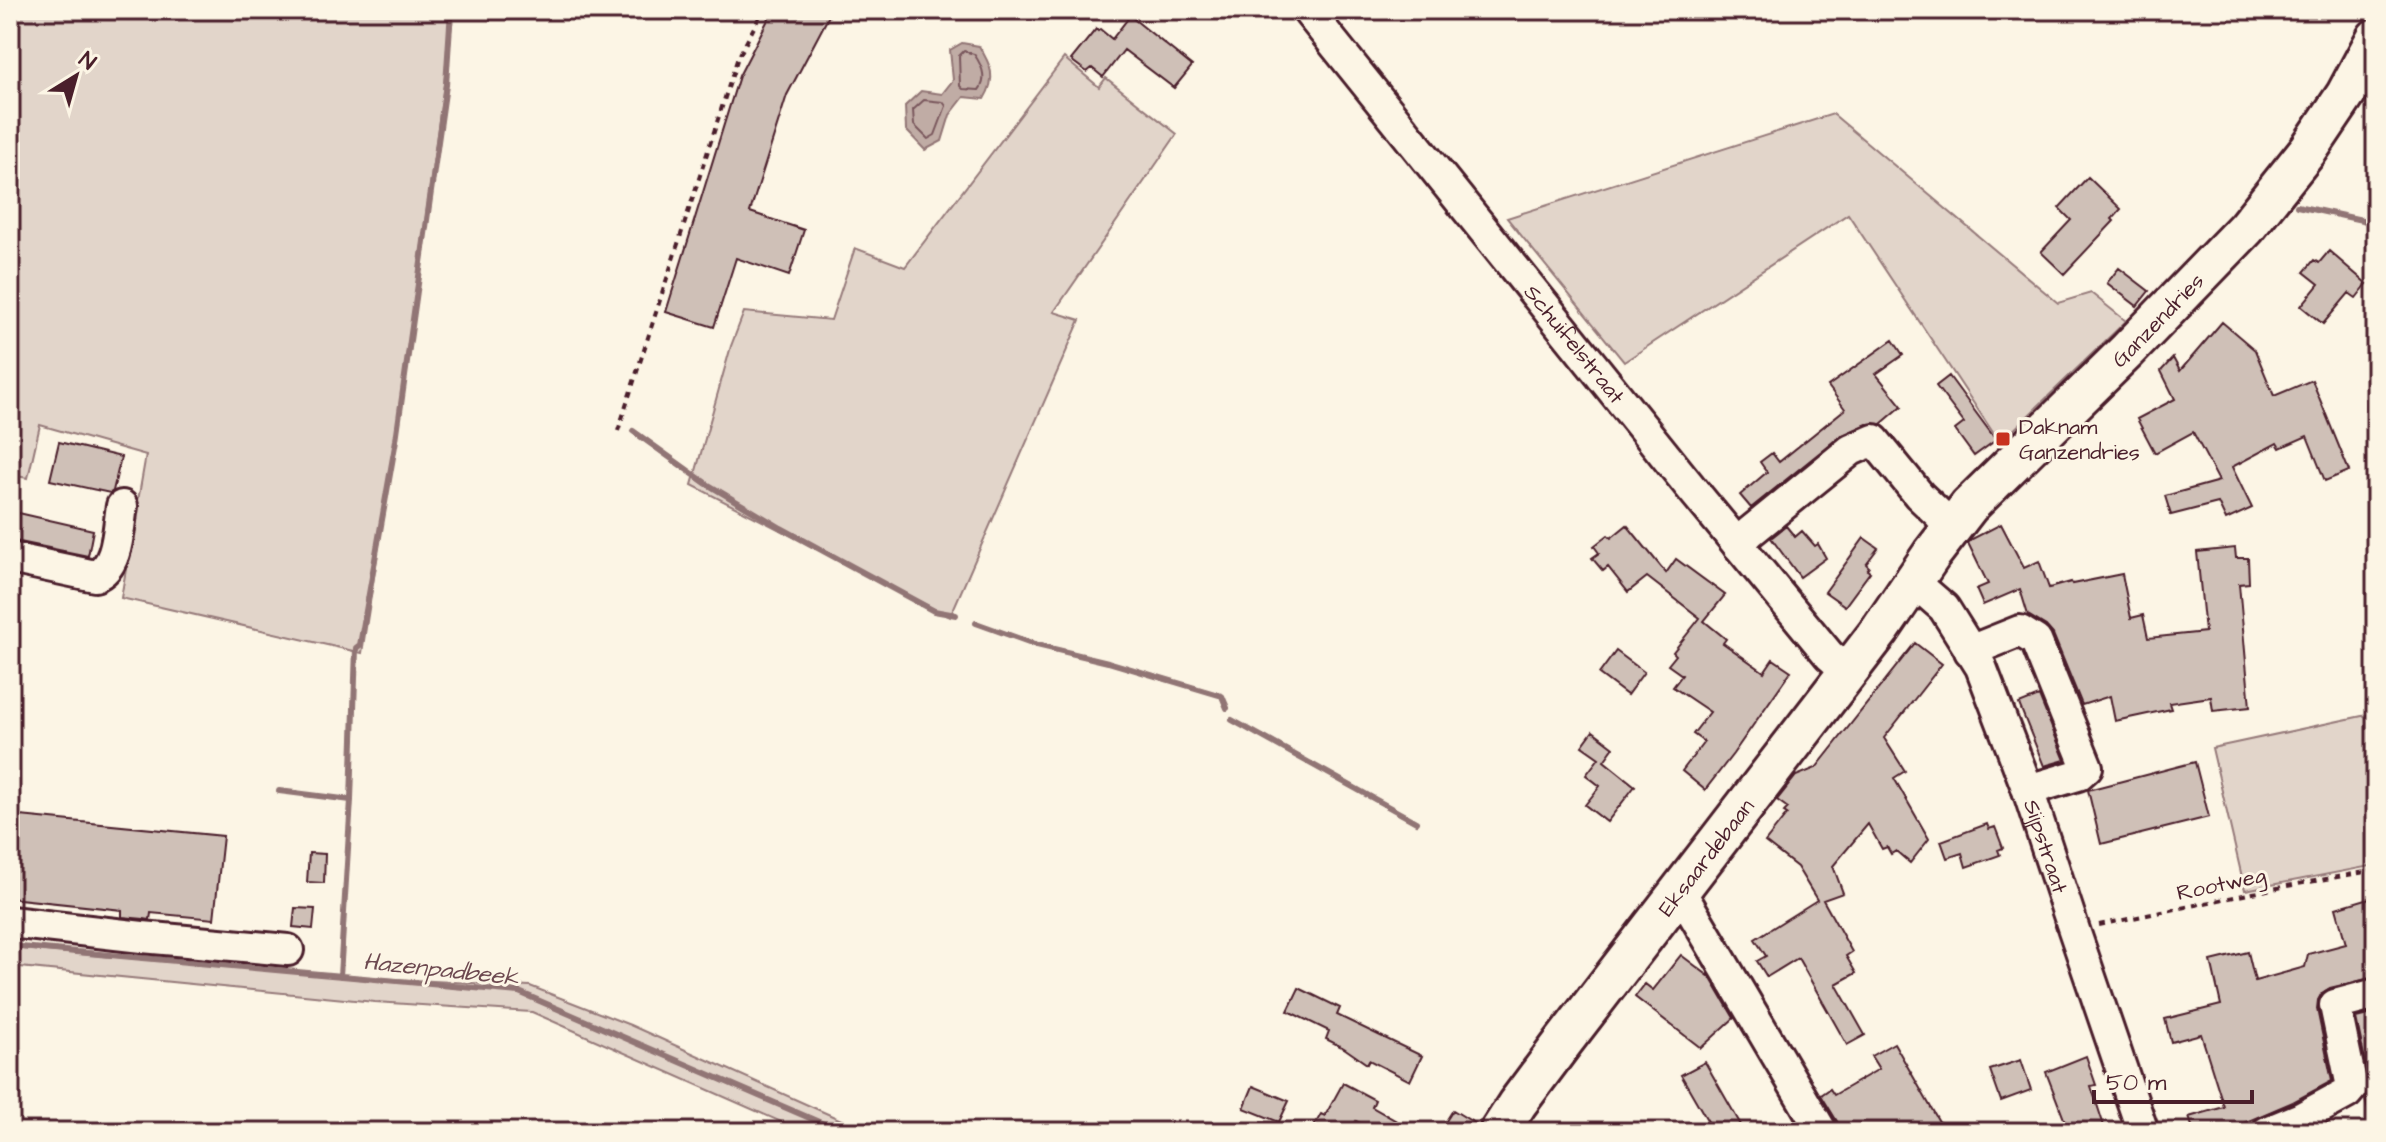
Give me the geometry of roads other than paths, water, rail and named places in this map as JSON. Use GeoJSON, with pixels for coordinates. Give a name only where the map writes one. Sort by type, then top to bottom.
{"type":"FeatureCollection","features":[{"type":"Feature","properties":{"kind":"main road","name":"Ganzendries"},"geometry":{"type":"LineString","coordinates":[[1914,582],[1969,506],[2128,350],[2246,228],[2309,149],[2346,94],[2376,38]]}},
{"type":"Feature","properties":{"kind":"main road","name":"Eksaardebaan"},"geometry":{"type":"LineString","coordinates":[[1499,1132],[1564,1041],[1914,582]]}},
{"type":"Feature","properties":{"kind":"street","name":"Schuifelstraat"},"geometry":{"type":"LineString","coordinates":[[1307,10],[1738,545],[1829,655],[1848,672]]}},
{"type":"Feature","properties":{"kind":"street"},"geometry":{"type":"LineString","coordinates":[[1738,545],[1851,450],[1874,440],[1950,530]]}},
{"type":"Feature","properties":{"kind":"street"},"geometry":{"type":"LineString","coordinates":[[10,558],[95,576],[104,572],[112,560],[122,506]]}},
{"type":"Feature","properties":{"kind":"street","name":"Sijpstraat"},"geometry":{"type":"LineString","coordinates":[[1914,582],[1944,608],[1981,667],[2028,790],[2143,1132]]}},
{"type":"Feature","properties":{"kind":"street"},"geometry":{"type":"LineString","coordinates":[[1970,651],[2020,631],[2036,641],[2087,767],[2078,775],[2028,790]]}},
{"type":"Feature","properties":{"kind":"street"},"geometry":{"type":"LineString","coordinates":[[1680,891],[1822,1132]]}},
{"type":"Feature","properties":{"kind":"street"},"geometry":{"type":"LineString","coordinates":[[10,922],[288,950]]}},
{"type":"Feature","properties":{"kind":"street"},"geometry":{"type":"LineString","coordinates":[[2267,1132],[2301,1118],[2347,1093],[2352,1087],[2335,1005],[2376,994]]}},
{"type":"Feature","properties":{"kind":"water"},"geometry":{"type":"Polygon","coordinates":[[[962,43],[979,46],[987,59],[991,72],[988,91],[984,99],[964,97],[950,115],[942,141],[925,150],[906,130],[905,106],[921,91],[942,94],[953,80],[950,50],[962,43]]]}},
{"type":"Feature","properties":{"kind":"waterway"},"geometry":{"type":"LineString","coordinates":[[340,976],[351,800],[356,648],[360,645],[396,440],[446,85],[451,10]]}},
{"type":"Feature","properties":{"kind":"waterway"},"geometry":{"type":"LineString","coordinates":[[2297,206],[2376,223]]}},
{"type":"Feature","properties":{"kind":"waterway"},"geometry":{"type":"LineString","coordinates":[[633,431],[707,484],[781,528],[934,611],[956,615]]}},
{"type":"Feature","properties":{"kind":"waterway"},"geometry":{"type":"LineString","coordinates":[[976,623],[1037,645],[1108,662],[1222,696],[1227,708]]}},
{"type":"Feature","properties":{"kind":"waterway"},"geometry":{"type":"LineString","coordinates":[[1232,720],[1416,822]]}},
{"type":"Feature","properties":{"kind":"waterway"},"geometry":{"type":"LineString","coordinates":[[279,791],[351,800]]}},
{"type":"Feature","properties":{"kind":"waterway","name":"Hazenpadbeek"},"geometry":{"type":"LineString","coordinates":[[10,946],[519,992],[842,1132]]}},
{"type":"Feature","properties":{"kind":"place","name":"Daknam Ganzendries"},"geometry":{"type":"Point","coordinates":[2003,439]}}]}
